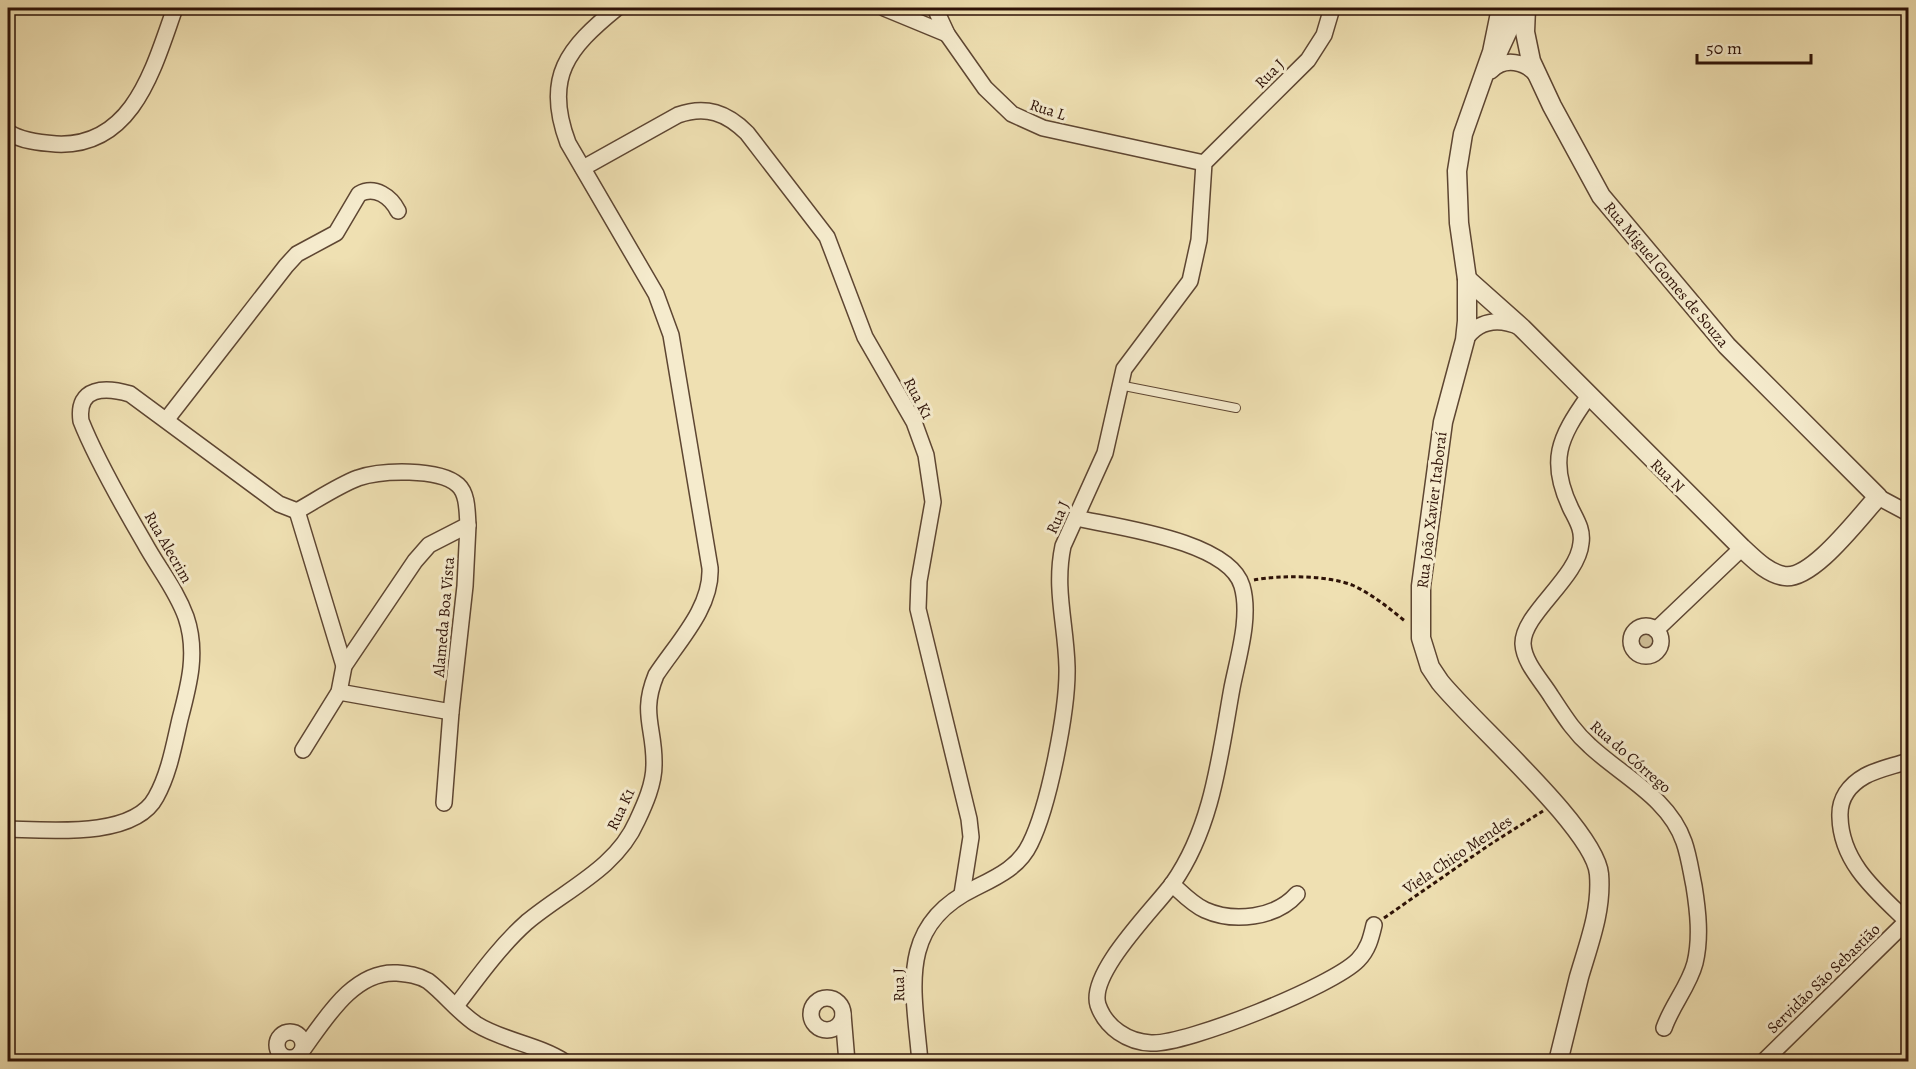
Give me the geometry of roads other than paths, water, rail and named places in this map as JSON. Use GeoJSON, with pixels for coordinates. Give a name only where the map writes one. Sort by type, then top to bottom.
{"type":"FeatureCollection","features":[{"type":"Feature","properties":{"kind":"street"},"geometry":{"type":"LineString","coordinates":[[8,132],[41,143],[63,144],[84,142],[103,135],[125,118],[150,77],[175,8]]}},
{"type":"Feature","properties":{"kind":"street","name":"Rua K1"},"geometry":{"type":"LineString","coordinates":[[456,1005],[528,921],[591,875],[615,854],[630,836],[652,778],[654,764],[646,712],[651,686],[702,607],[710,587],[710,568],[678,377],[665,316],[656,294],[583,168],[561,124],[559,86],[563,67],[573,48],[617,8]]}},
{"type":"Feature","properties":{"kind":"street"},"geometry":{"type":"LineString","coordinates":[[884,8],[947,34]]}},
{"type":"Feature","properties":{"kind":"street","name":"Rua L"},"geometry":{"type":"LineString","coordinates":[[935,8],[947,34],[999,104],[1026,122],[1064,133],[1204,163]]}},
{"type":"Feature","properties":{"kind":"street","name":"Rua J"},"geometry":{"type":"LineString","coordinates":[[920,1062],[914,987],[918,947],[927,928],[962,894],[995,879],[1016,864],[1031,843],[1043,809],[1067,686],[1066,642],[1058,575],[1063,546],[1108,444],[1124,369],[1190,280],[1199,240],[1204,163],[1308,60],[1324,35],[1332,8]]}},
{"type":"Feature","properties":{"kind":"street","name":"Rua João Xavier Itaboraí"},"geometry":{"type":"LineString","coordinates":[[1501,8],[1492,52],[1463,134],[1457,171],[1459,223],[1467,279],[1465,340],[1441,433],[1423,554],[1420,630],[1425,655],[1440,682],[1555,804],[1588,843],[1599,872],[1597,916],[1558,1062]]}},
{"type":"Feature","properties":{"kind":"street","name":"Rua Miguel Gomes de Souza"},"geometry":{"type":"LineString","coordinates":[[1526,8],[1525,33],[1537,73],[1601,196],[1727,346],[1878,497]]}},
{"type":"Feature","properties":{"kind":"street"},"geometry":{"type":"LineString","coordinates":[[1514,12],[1537,73]]}},
{"type":"Feature","properties":{"kind":"street"},"geometry":{"type":"LineString","coordinates":[[1476,93],[1490,72],[1514,12]]}},
{"type":"Feature","properties":{"kind":"street"},"geometry":{"type":"LineString","coordinates":[[1490,72],[1498,65],[1513,62],[1537,73]]}},
{"type":"Feature","properties":{"kind":"street","name":"Rua K1"},"geometry":{"type":"LineString","coordinates":[[583,168],[678,115],[690,111],[715,112],[735,121],[747,134],[827,237],[864,337],[914,422],[930,471],[933,502],[917,596],[969,819],[971,837],[962,894]]}},
{"type":"Feature","properties":{"kind":"street"},"geometry":{"type":"LineString","coordinates":[[167,419],[286,266],[297,254],[336,233],[359,194],[369,191],[385,195],[398,211]]}},
{"type":"Feature","properties":{"kind":"street","name":"Rua N"},"geometry":{"type":"LineString","coordinates":[[1467,279],[1522,328],[1588,397],[1742,548],[1768,570],[1783,576],[1796,576],[1817,563],[1878,497]]}},
{"type":"Feature","properties":{"kind":"street"},"geometry":{"type":"LineString","coordinates":[[1465,340],[1474,328],[1487,323],[1503,321],[1522,328]]}},
{"type":"Feature","properties":{"kind":"street","name":"Rua Alecrim"},"geometry":{"type":"LineString","coordinates":[[8,830],[63,831],[116,826],[142,813],[156,799],[173,751],[190,678],[192,638],[174,588],[144,543],[84,427],[80,414],[87,397],[103,388],[129,394],[167,419],[279,504],[297,511]]}},
{"type":"Feature","properties":{"kind":"street","name":"Rua do Córrego"},"geometry":{"type":"LineString","coordinates":[[1588,397],[1566,428],[1558,460],[1560,478],[1580,528],[1580,550],[1569,571],[1531,624],[1524,640],[1524,648],[1570,727],[1605,759],[1655,798],[1668,813],[1684,841],[1697,906],[1699,940],[1690,979],[1670,1011],[1664,1028]]}},
{"type":"Feature","properties":{"kind":"street"},"geometry":{"type":"LineString","coordinates":[[303,750],[339,692],[344,666],[415,561],[429,545],[468,525],[465,498],[458,485],[437,476],[408,472],[371,474],[356,479],[297,511],[344,666]]}},
{"type":"Feature","properties":{"kind":"street"},"geometry":{"type":"LineString","coordinates":[[1878,497],[1908,513]]}},
{"type":"Feature","properties":{"kind":"street"},"geometry":{"type":"LineString","coordinates":[[1076,518],[1203,549],[1231,567],[1241,583],[1244,620],[1212,796],[1199,835],[1172,884],[1131,932],[1097,990],[1098,1004],[1112,1027],[1125,1037],[1142,1042],[1159,1043],[1181,1038],[1320,987],[1357,961],[1365,952],[1374,925]]}},
{"type":"Feature","properties":{"kind":"street","name":"Alameda Boa Vista"},"geometry":{"type":"LineString","coordinates":[[444,803],[465,586],[468,525]]}},
{"type":"Feature","properties":{"kind":"street"},"geometry":{"type":"LineString","coordinates":[[1656,630],[1742,548]]}},
{"type":"Feature","properties":{"kind":"street"},"geometry":{"type":"LineString","coordinates":[[339,692],[451,712]]}},
{"type":"Feature","properties":{"kind":"street"},"geometry":{"type":"LineString","coordinates":[[1908,761],[1865,776],[1842,797],[1839,812],[1843,843],[1851,860],[1871,885],[1908,921]]}},
{"type":"Feature","properties":{"kind":"street"},"geometry":{"type":"LineString","coordinates":[[1172,884],[1206,910],[1232,915],[1261,914],[1280,909],[1297,894]]}},
{"type":"Feature","properties":{"kind":"street","name":"Servidão São Sebastião"},"geometry":{"type":"LineString","coordinates":[[1763,1062],[1908,921]]}},
{"type":"Feature","properties":{"kind":"street"},"geometry":{"type":"LineString","coordinates":[[299,1055],[353,989],[369,977],[390,973],[417,976],[456,1005],[475,1023],[491,1032],[528,1043],[565,1062]]}},
{"type":"Feature","properties":{"kind":"street"},"geometry":{"type":"LineString","coordinates":[[843,1013],[847,1062]]}},
{"type":"Feature","properties":{"kind":"lane"},"geometry":{"type":"LineString","coordinates":[[1119,385],[1236,408]]}}]}
